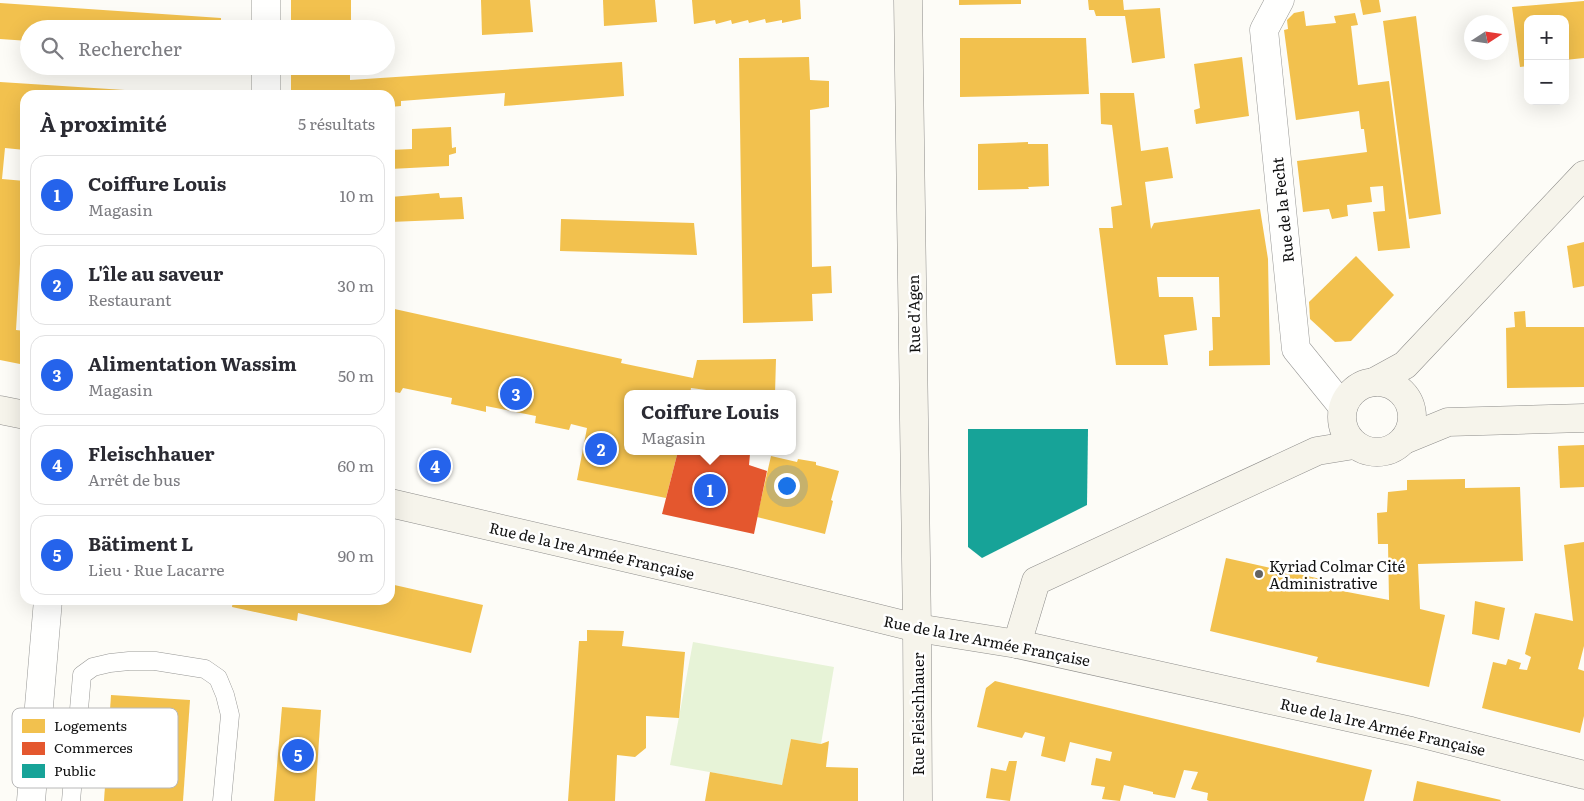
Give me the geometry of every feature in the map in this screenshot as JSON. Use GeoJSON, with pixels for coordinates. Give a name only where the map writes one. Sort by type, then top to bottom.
{"type":"FeatureCollection","features":[{"type":"Feature","properties":{"kind":"street"},"geometry":{"type":"LineString","coordinates":[[266,0],[266,20]]}},
{"type":"Feature","properties":{"kind":"street","name":"Rue d'Agen"},"geometry":{"type":"LineString","coordinates":[[908,0],[917,628]]}},
{"type":"Feature","properties":{"kind":"street","name":"Rue de la Fecht"},"geometry":{"type":"LineString","coordinates":[[1280,0],[1264,30],[1296,349],[1342,414]]}},
{"type":"Feature","properties":{"kind":"street"},"geometry":{"type":"LineString","coordinates":[[266,75],[266,90]]}},
{"type":"Feature","properties":{"kind":"street"},"geometry":{"type":"LineString","coordinates":[[1405,386],[1584,175]]}},
{"type":"Feature","properties":{"kind":"street"},"geometry":{"type":"LineString","coordinates":[[1317,451],[1342,414],[1350,394],[1361,386],[1374,382],[1405,386],[1448,422]]}},
{"type":"Feature","properties":{"kind":"street"},"geometry":{"type":"LineString","coordinates":[[1404,440],[1411,428],[1412,414],[1405,386]]}},
{"type":"Feature","properties":{"kind":"street"},"geometry":{"type":"LineString","coordinates":[[0,410],[20,415]]}},
{"type":"Feature","properties":{"kind":"street"},"geometry":{"type":"LineString","coordinates":[[1342,414],[1345,434],[1354,445],[1366,451],[1380,453],[1393,449],[1404,440],[1448,422],[1584,418]]}},
{"type":"Feature","properties":{"kind":"street"},"geometry":{"type":"LineString","coordinates":[[1017,644],[1036,581],[1317,451],[1354,445]]}},
{"type":"Feature","properties":{"kind":"street","name":"Rue de la 1re Armée Française"},"geometry":{"type":"LineString","coordinates":[[395,504],[702,575],[917,628],[1017,644],[1411,731],[1584,775]]}},
{"type":"Feature","properties":{"kind":"street"},"geometry":{"type":"LineString","coordinates":[[38,708],[48,605]]}},
{"type":"Feature","properties":{"kind":"street","name":"Rue Fleischhauer"},"geometry":{"type":"LineString","coordinates":[[917,628],[918,801]]}},
{"type":"Feature","properties":{"kind":"street"},"geometry":{"type":"LineString","coordinates":[[30,801],[31,788]]}},
{"type":"Feature","properties":{"kind":"lane"},"geometry":{"type":"LineString","coordinates":[[79,708],[82,675],[93,667],[129,661],[155,661],[205,669],[218,678],[230,715],[222,801]]}},
{"type":"Feature","properties":{"kind":"lane"},"geometry":{"type":"LineString","coordinates":[[71,801],[72,788]]}},
{"type":"Feature","properties":{"kind":"green space"},"geometry":{"type":"Polygon","coordinates":[[[693,642],[834,667],[821,744],[791,739],[782,785],[670,765],[693,642]]]}},
{"type":"Feature","properties":{"kind":"building: Logements"},"geometry":{"type":"Polygon","coordinates":[[[291,0],[351,0],[351,20],[291,20],[291,0]]]}},
{"type":"Feature","properties":{"kind":"building: Logements"},"geometry":{"type":"Polygon","coordinates":[[[481,0],[530,0],[533,32],[482,35],[481,0]]]}},
{"type":"Feature","properties":{"kind":"building: Logements"},"geometry":{"type":"Polygon","coordinates":[[[603,0],[655,0],[657,22],[604,26],[603,0]]]}},
{"type":"Feature","properties":{"kind":"building: Logements"},"geometry":{"type":"Polygon","coordinates":[[[692,0],[800,0],[801,19],[782,23],[782,20],[766,23],[765,19],[749,23],[748,20],[732,24],[731,20],[716,24],[715,20],[694,24],[692,0]]]}},
{"type":"Feature","properties":{"kind":"building: Logements"},"geometry":{"type":"Polygon","coordinates":[[[959,0],[1021,0],[1021,4],[959,5],[959,0]]]}},
{"type":"Feature","properties":{"kind":"building: Logements"},"geometry":{"type":"Polygon","coordinates":[[[1088,0],[1123,0],[1124,10],[1160,8],[1165,58],[1132,63],[1125,16],[1096,16],[1094,10],[1089,10],[1088,0]]]}},
{"type":"Feature","properties":{"kind":"building: Logements"},"geometry":{"type":"Polygon","coordinates":[[[1360,0],[1379,0],[1381,12],[1363,15],[1360,0]]]}},
{"type":"Feature","properties":{"kind":"building: Logements"},"geometry":{"type":"Polygon","coordinates":[[[1584,1],[1584,58],[1569,60],[1569,15],[1524,15],[1524,66],[1520,67],[1512,7],[1584,1]]]}},
{"type":"Feature","properties":{"kind":"building: Logements"},"geometry":{"type":"Polygon","coordinates":[[[0,3],[221,18],[221,20],[20,20],[20,40],[0,39],[0,3]]]}},
{"type":"Feature","properties":{"kind":"building: Logements"},"geometry":{"type":"Polygon","coordinates":[[[1304,11],[1306,26],[1336,23],[1334,16],[1355,13],[1358,25],[1351,26],[1358,85],[1389,81],[1410,248],[1378,251],[1373,212],[1385,211],[1383,186],[1370,187],[1372,202],[1347,205],[1348,216],[1332,219],[1329,209],[1303,212],[1297,161],[1367,152],[1359,111],[1296,120],[1284,30],[1288,29],[1287,20],[1294,13],[1304,11]]]}},
{"type":"Feature","properties":{"kind":"building: Logements"},"geometry":{"type":"Polygon","coordinates":[[[1416,16],[1441,214],[1409,219],[1383,21],[1416,16]]]}},
{"type":"Feature","properties":{"kind":"building: Logements"},"geometry":{"type":"Polygon","coordinates":[[[960,38],[1086,38],[1089,94],[960,97],[960,38]]]}},
{"type":"Feature","properties":{"kind":"building: Logements"},"geometry":{"type":"Polygon","coordinates":[[[809,57],[810,80],[829,81],[829,107],[810,110],[812,267],[831,266],[832,293],[812,294],[813,321],[743,323],[739,58],[809,57]]]}},
{"type":"Feature","properties":{"kind":"building: Logements"},"geometry":{"type":"Polygon","coordinates":[[[1242,57],[1249,116],[1196,124],[1194,110],[1200,108],[1194,64],[1242,57]]]}},
{"type":"Feature","properties":{"kind":"building: Logements"},"geometry":{"type":"Polygon","coordinates":[[[622,62],[624,96],[504,106],[505,93],[401,101],[401,106],[395,107],[395,90],[291,90],[291,75],[350,75],[350,80],[622,62]]]}},
{"type":"Feature","properties":{"kind":"building: Logements"},"geometry":{"type":"Polygon","coordinates":[[[0,82],[125,90],[20,90],[20,150],[5,148],[2,179],[20,181],[20,264],[16,330],[20,330],[20,364],[0,360],[0,82]]]}},
{"type":"Feature","properties":{"kind":"building: Logements"},"geometry":{"type":"Polygon","coordinates":[[[1100,93],[1134,93],[1141,151],[1168,147],[1173,178],[1145,182],[1151,229],[1154,223],[1260,209],[1268,259],[1270,365],[1209,366],[1209,351],[1213,350],[1212,317],[1220,317],[1219,277],[1157,277],[1159,297],[1193,297],[1197,330],[1164,335],[1168,365],[1116,365],[1099,228],[1113,228],[1111,207],[1122,205],[1112,125],[1101,124],[1100,93]]]}},
{"type":"Feature","properties":{"kind":"building: Logements"},"geometry":{"type":"Polygon","coordinates":[[[451,127],[452,148],[456,147],[456,153],[449,155],[449,166],[395,169],[395,150],[412,149],[412,129],[451,127]]]}},
{"type":"Feature","properties":{"kind":"building: Logements"},"geometry":{"type":"Polygon","coordinates":[[[1028,142],[1028,144],[1048,144],[1049,186],[1028,187],[1029,189],[978,190],[978,144],[1028,142]]]}},
{"type":"Feature","properties":{"kind":"building: Logements"},"geometry":{"type":"Polygon","coordinates":[[[439,193],[440,198],[462,197],[464,219],[395,222],[395,197],[439,193]]]}},
{"type":"Feature","properties":{"kind":"building: Logements"},"geometry":{"type":"Polygon","coordinates":[[[561,219],[694,223],[697,255],[560,251],[561,219]]]}},
{"type":"Feature","properties":{"kind":"building: Logements"},"geometry":{"type":"Polygon","coordinates":[[[1584,242],[1584,286],[1573,288],[1567,246],[1584,242]]]}},
{"type":"Feature","properties":{"kind":"building: Logements"},"geometry":{"type":"Polygon","coordinates":[[[1356,256],[1394,295],[1351,341],[1335,342],[1310,319],[1309,302],[1356,256]]]}},
{"type":"Feature","properties":{"kind":"building: Logements"},"geometry":{"type":"Polygon","coordinates":[[[395,309],[622,359],[621,363],[693,378],[697,360],[776,359],[775,390],[706,390],[691,388],[691,390],[624,390],[624,455],[677,455],[666,498],[577,480],[587,428],[571,424],[569,430],[535,423],[536,416],[486,406],[486,412],[451,404],[452,398],[403,388],[400,393],[395,392],[395,309]]]}},
{"type":"Feature","properties":{"kind":"building: Logements"},"geometry":{"type":"Polygon","coordinates":[[[1525,311],[1526,327],[1584,327],[1584,387],[1507,388],[1506,328],[1515,327],[1514,312],[1525,311]]]}},
{"type":"Feature","properties":{"kind":"building: Logements"},"geometry":{"type":"Polygon","coordinates":[[[1584,445],[1584,487],[1560,488],[1558,446],[1584,445]]]}},
{"type":"Feature","properties":{"kind":"building: Logements"},"geometry":{"type":"Polygon","coordinates":[[[771,456],[797,462],[798,459],[816,462],[816,465],[839,471],[831,500],[833,501],[825,534],[757,517],[771,456]]]}},
{"type":"Feature","properties":{"kind":"building: Logements","name":"Kyriad Colmar Cité Administrative"},"geometry":{"type":"Polygon","coordinates":[[[1465,479],[1465,488],[1520,487],[1523,561],[1418,564],[1420,609],[1445,615],[1429,687],[1316,662],[1318,657],[1210,631],[1226,558],[1339,583],[1337,590],[1389,600],[1388,544],[1378,544],[1377,513],[1387,512],[1388,492],[1407,490],[1407,480],[1465,479]]]}},
{"type":"Feature","properties":{"kind":"building: Logements"},"geometry":{"type":"Polygon","coordinates":[[[1584,542],[1584,646],[1578,669],[1584,671],[1584,716],[1580,733],[1482,708],[1493,662],[1506,665],[1508,659],[1521,663],[1519,669],[1527,670],[1531,657],[1525,654],[1535,613],[1573,621],[1564,545],[1584,542]]]}},
{"type":"Feature","properties":{"kind":"building: Logements"},"geometry":{"type":"Polygon","coordinates":[[[395,585],[483,605],[471,653],[298,613],[297,621],[232,607],[232,605],[395,605],[395,585]]]}},
{"type":"Feature","properties":{"kind":"building: Logements"},"geometry":{"type":"Polygon","coordinates":[[[1475,601],[1505,608],[1499,640],[1472,634],[1475,601]]]}},
{"type":"Feature","properties":{"kind":"building: Logements"},"geometry":{"type":"Polygon","coordinates":[[[587,630],[624,631],[622,646],[685,652],[679,718],[646,716],[646,748],[635,757],[617,755],[615,801],[568,801],[579,641],[587,641],[587,630]]]}},
{"type":"Feature","properties":{"kind":"building: Logements"},"geometry":{"type":"Polygon","coordinates":[[[995,681],[1372,770],[1364,801],[1209,801],[1207,800],[1208,793],[1191,789],[1198,772],[1184,770],[1175,798],[1153,794],[1153,792],[1124,785],[1120,801],[1102,799],[1105,787],[1091,785],[1096,758],[1110,761],[1112,752],[1070,742],[1065,762],[1041,756],[1045,737],[1025,732],[1022,738],[977,727],[986,688],[995,681]]]}},
{"type":"Feature","properties":{"kind":"building: Logements"},"geometry":{"type":"Polygon","coordinates":[[[111,695],[190,700],[183,801],[104,801],[105,788],[178,788],[178,708],[110,708],[111,695]]]}},
{"type":"Feature","properties":{"kind":"building: Logements"},"geometry":{"type":"Polygon","coordinates":[[[282,707],[321,710],[315,801],[274,801],[282,707]]]}},
{"type":"Feature","properties":{"kind":"building: Logements"},"geometry":{"type":"Polygon","coordinates":[[[791,739],[821,744],[829,741],[826,767],[858,768],[858,801],[705,801],[710,772],[782,785],[791,739]]]}},
{"type":"Feature","properties":{"kind":"building: Logements"},"geometry":{"type":"Polygon","coordinates":[[[1009,761],[1017,761],[1010,801],[986,798],[991,768],[1006,771],[1009,761]]]}},
{"type":"Feature","properties":{"kind":"building: Logements"},"geometry":{"type":"Polygon","coordinates":[[[1417,781],[1501,800],[1413,801],[1417,781]]]}},
{"type":"Feature","properties":{"kind":"building: Commerces"},"geometry":{"type":"Polygon","coordinates":[[[677,455],[750,455],[749,465],[767,471],[754,534],[662,514],[677,455]]]}},
{"type":"Feature","properties":{"kind":"building: Public"},"geometry":{"type":"Polygon","coordinates":[[[968,429],[1088,429],[1087,505],[982,558],[968,547],[968,429]]]}},
{"type":"Feature","properties":{"kind":"place","name":"Alimentation Wassim"},"geometry":{"type":"Point","coordinates":[516,394]}},
{"type":"Feature","properties":{"kind":"place","name":"L'île au saveur"},"geometry":{"type":"Point","coordinates":[601,449]}},
{"type":"Feature","properties":{"kind":"place","name":"Fleischhauer"},"geometry":{"type":"Point","coordinates":[435,466]}},
{"type":"Feature","properties":{"kind":"place","name":"Coiffure Louis"},"geometry":{"type":"Point","coordinates":[710,490]}},
{"type":"Feature","properties":{"kind":"place","name":"Kyriad Colmar Cité Administrative"},"geometry":{"type":"Point","coordinates":[1259,574]}},
{"type":"Feature","properties":{"kind":"place","name":"Bätiment L"},"geometry":{"type":"Point","coordinates":[298,755]}}]}
